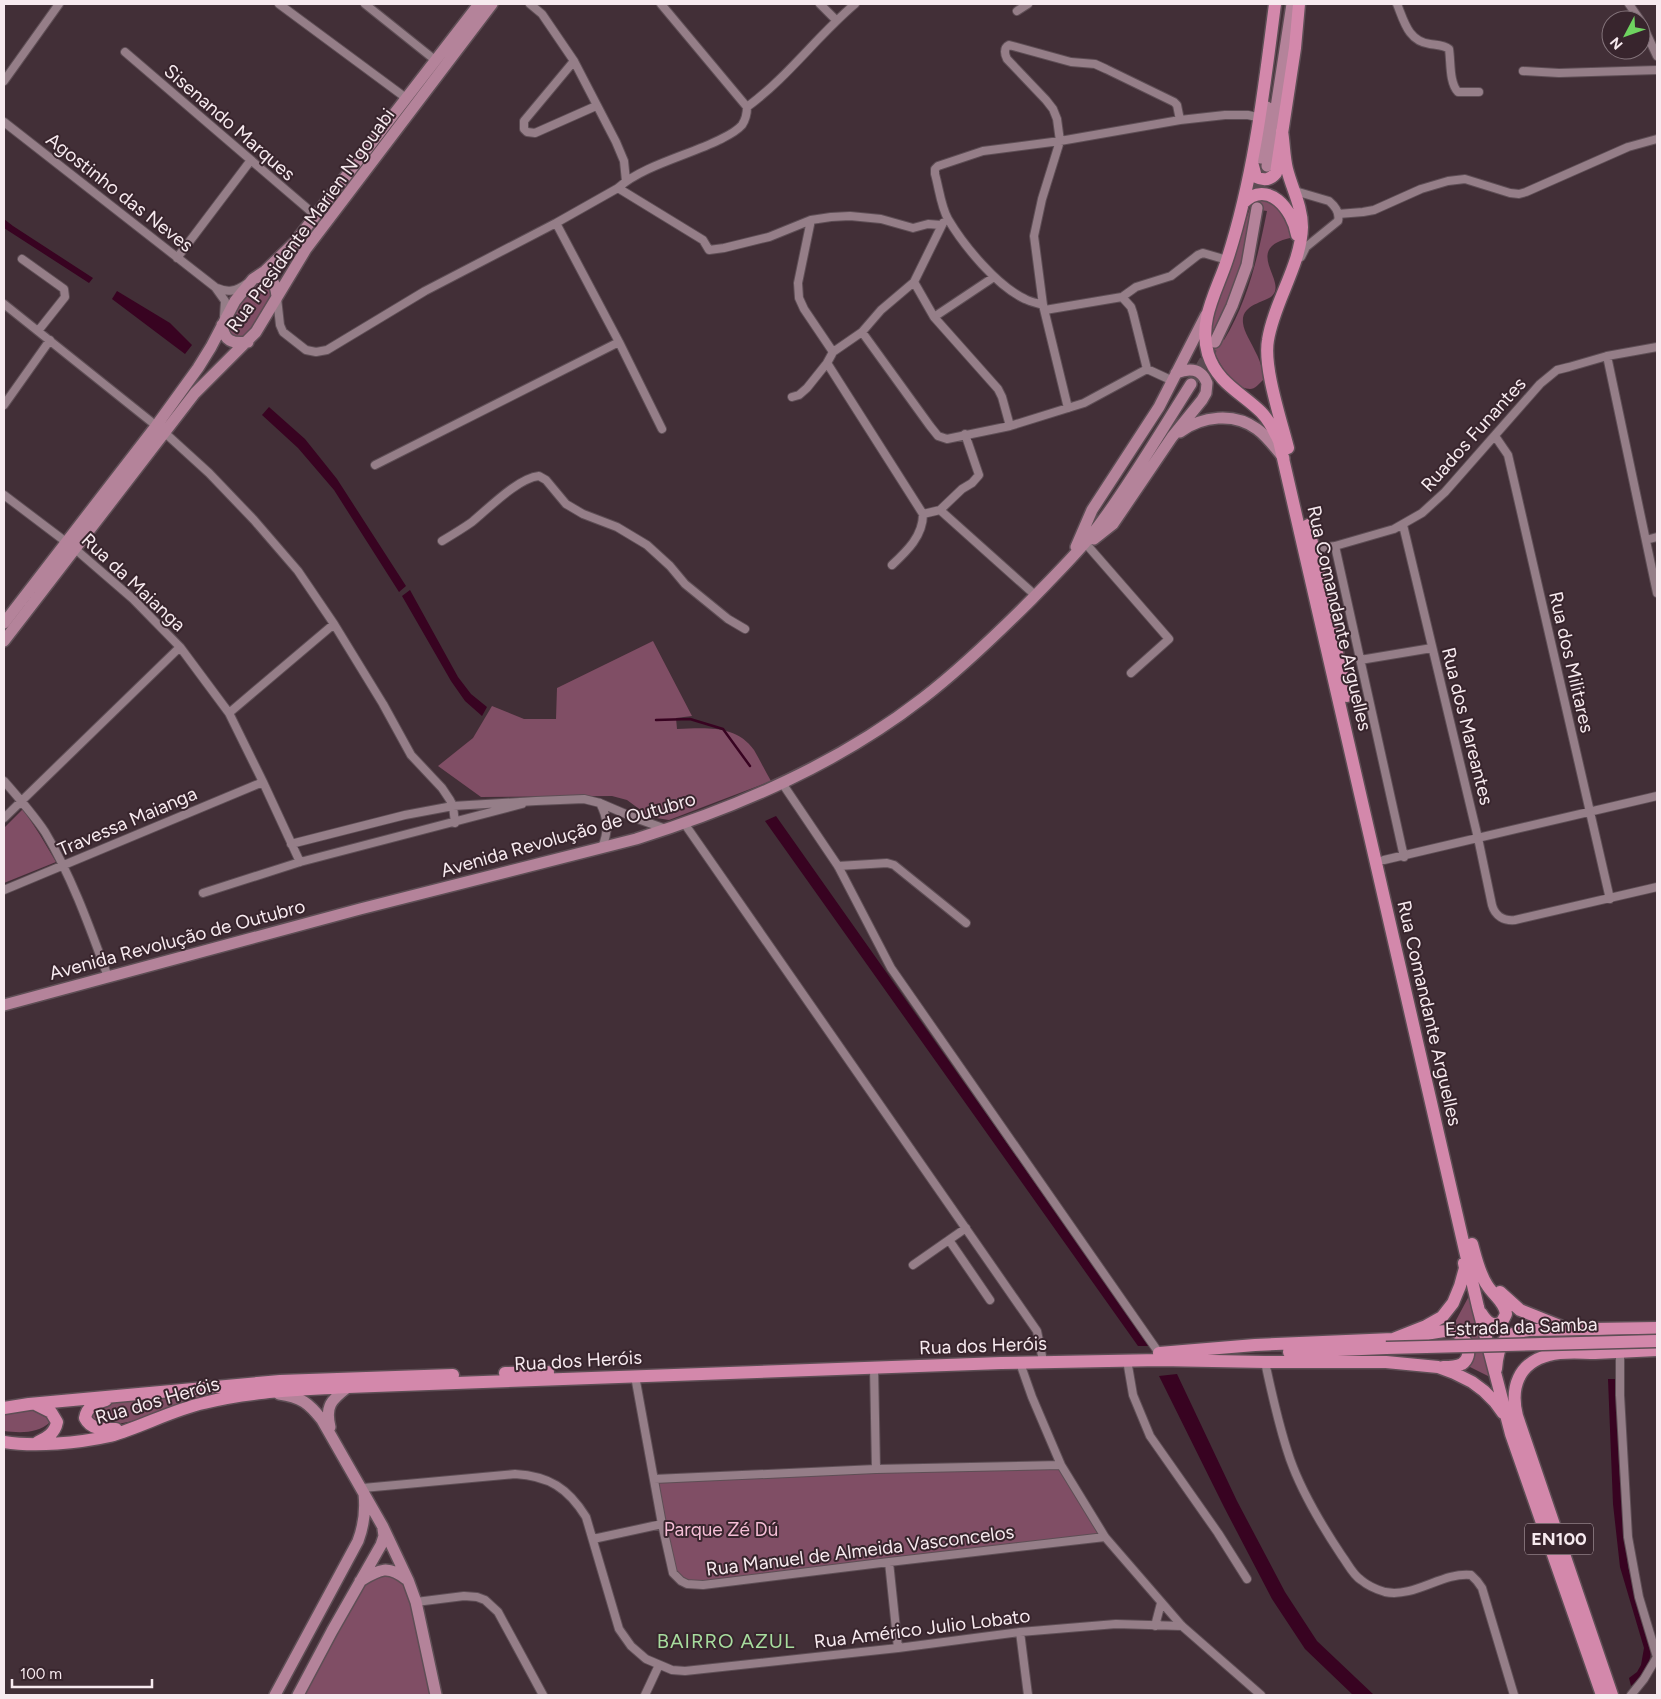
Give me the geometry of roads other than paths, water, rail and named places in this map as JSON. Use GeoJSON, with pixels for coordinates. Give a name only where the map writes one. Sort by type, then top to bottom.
{"type":"FeatureCollection","features":[{"type":"Feature","properties":{"kind":"main road","name":"Rua Presidente Marien N'gouabi"},"geometry":{"type":"LineString","coordinates":[[4,623],[70,545],[160,429],[211,346],[235,301],[253,279],[265,271],[295,242],[479,4]]}},
{"type":"Feature","properties":{"kind":"main road","name":"Rua Presidente Marien N'gouabi"},"geometry":{"type":"LineString","coordinates":[[160,429],[228,358],[248,342],[264,321],[306,249],[492,4]]}},
{"type":"Feature","properties":{"kind":"main road","name":"Avenida Revolução de Outubro"},"geometry":{"type":"LineString","coordinates":[[1260,165],[1261,118],[1276,4]]}},
{"type":"Feature","properties":{"kind":"main road","name":"Avenida Revolução de Outubro"},"geometry":{"type":"LineString","coordinates":[[1260,165],[1280,4]]}},
{"type":"Feature","properties":{"kind":"main road","name":"Avenida Revolução de Outubro"},"geometry":{"type":"LineString","coordinates":[[4,1005],[667,829],[748,799],[782,783],[855,744],[923,698],[986,645],[1071,558],[1105,518],[1182,379],[1227,260],[1250,206],[1292,4]]}},
{"type":"Feature","properties":{"kind":"main road"},"geometry":{"type":"LineString","coordinates":[[1260,165],[1256,177],[1267,179],[1276,173],[1295,48],[1299,4]]}},
{"type":"Feature","properties":{"kind":"main road"},"geometry":{"type":"LineString","coordinates":[[1282,131],[1286,168],[1295,191],[1301,218],[1302,229],[1298,251]]}},
{"type":"Feature","properties":{"kind":"main road"},"geometry":{"type":"LineString","coordinates":[[1250,206],[1247,199],[1261,194],[1278,199],[1290,214],[1296,226],[1298,251]]}},
{"type":"Feature","properties":{"kind":"main road","name":"Avenida Revolução de Outubro"},"geometry":{"type":"LineString","coordinates":[[1212,341],[1232,306],[1247,265],[1250,206]]}},
{"type":"Feature","properties":{"kind":"main road","name":"Rua Comandante Arguelles"},"geometry":{"type":"LineString","coordinates":[[1298,251],[1275,312],[1267,342],[1267,362],[1314,549],[1384,860],[1464,1230],[1478,1307],[1511,1434],[1602,1695]]}},
{"type":"Feature","properties":{"kind":"main road"},"geometry":{"type":"LineString","coordinates":[[253,279],[263,276],[271,278],[276,286],[277,296]]}},
{"type":"Feature","properties":{"kind":"main road","name":"Rua Comandante Arguelles"},"geometry":{"type":"LineString","coordinates":[[1207,312],[1205,339],[1212,362],[1228,386],[1253,404],[1269,422],[1279,440],[1464,1230]]}},
{"type":"Feature","properties":{"kind":"main road"},"geometry":{"type":"LineString","coordinates":[[222,325],[223,333],[229,340],[238,343],[248,342]]}},
{"type":"Feature","properties":{"kind":"main road","name":"Avenida Revolução de Outubro"},"geometry":{"type":"LineString","coordinates":[[1189,369],[1196,370],[1206,379],[1208,387],[1202,400],[1172,437],[1113,524],[1071,558],[1092,510],[1159,406],[1189,369]]}},
{"type":"Feature","properties":{"kind":"main road"},"geometry":{"type":"LineString","coordinates":[[1172,437],[1200,421],[1232,419],[1256,429],[1284,458]]}},
{"type":"Feature","properties":{"kind":"main road","name":"Rua Presidente Marien N'gouabi"},"geometry":{"type":"LineString","coordinates":[[4,641],[70,545]]}},
{"type":"Feature","properties":{"kind":"main road"},"geometry":{"type":"LineString","coordinates":[[1464,1230],[1483,1278],[1505,1308],[1506,1316],[1498,1324],[1491,1324],[1486,1320],[1478,1307]]}},
{"type":"Feature","properties":{"kind":"main road"},"geometry":{"type":"LineString","coordinates":[[1464,1230],[1488,1276],[1498,1290],[1512,1303],[1530,1315],[1572,1329]]}},
{"type":"Feature","properties":{"kind":"main road","name":"Rua dos Heróis"},"geometry":{"type":"LineString","coordinates":[[4,1408],[29,1404],[280,1381],[1042,1356],[1230,1355],[1390,1344],[1442,1317],[1453,1303],[1460,1286],[1464,1268],[1464,1230]]}},
{"type":"Feature","properties":{"kind":"main road"},"geometry":{"type":"LineString","coordinates":[[1498,1385],[1497,1358],[1503,1340],[1513,1333],[1529,1330],[1657,1328]]}},
{"type":"Feature","properties":{"kind":"main road"},"geometry":{"type":"LineString","coordinates":[[1390,1344],[1446,1331],[1461,1335],[1466,1340],[1468,1346],[1468,1354],[1464,1362],[1450,1367],[1438,1367]]}},
{"type":"Feature","properties":{"kind":"main road","name":"Estrada da Samba"},"geometry":{"type":"LineString","coordinates":[[1390,1344],[1657,1340]]}},
{"type":"Feature","properties":{"kind":"main road","name":"Rua dos Heróis"},"geometry":{"type":"LineString","coordinates":[[4,1442],[31,1445],[110,1436],[202,1403],[271,1393],[635,1376],[1126,1360],[1255,1345],[1390,1344]]}},
{"type":"Feature","properties":{"kind":"main road","name":"EN100"},"geometry":{"type":"LineString","coordinates":[[1612,1695],[1517,1416],[1514,1398],[1517,1382],[1530,1365],[1547,1355],[1657,1350]]}},
{"type":"Feature","properties":{"kind":"main road","name":"Rua dos Heróis"},"geometry":{"type":"LineString","coordinates":[[1159,1356],[1265,1362],[1386,1362],[1438,1367],[1472,1382],[1484,1391],[1501,1410],[1511,1434]]}},
{"type":"Feature","properties":{"kind":"main road"},"geometry":{"type":"LineString","coordinates":[[332,1434],[327,1417],[330,1404],[336,1396],[348,1388]]}},
{"type":"Feature","properties":{"kind":"main road"},"geometry":{"type":"LineString","coordinates":[[271,1393],[294,1397],[307,1403],[332,1434],[363,1488],[383,1526],[416,1602],[436,1695]]}},
{"type":"Feature","properties":{"kind":"main road"},"geometry":{"type":"LineString","coordinates":[[126,1395],[94,1404],[89,1409],[85,1418],[92,1426],[102,1429],[138,1426]]}},
{"type":"Feature","properties":{"kind":"main road"},"geometry":{"type":"LineString","coordinates":[[29,1404],[47,1408],[54,1415],[57,1422],[55,1429],[46,1438],[31,1445]]}},
{"type":"Feature","properties":{"kind":"main road"},"geometry":{"type":"LineString","coordinates":[[275,1695],[351,1558],[364,1524],[363,1488]]}},
{"type":"Feature","properties":{"kind":"main road"},"geometry":{"type":"LineString","coordinates":[[298,1695],[381,1545],[384,1536],[383,1526]]}},
{"type":"Feature","properties":{"kind":"main road"},"geometry":{"type":"LineString","coordinates":[[351,1558],[358,1556],[363,1558],[368,1568]]}},
{"type":"Feature","properties":{"kind":"main road"},"geometry":{"type":"LineString","coordinates":[[360,1581],[376,1572],[388,1569],[408,1580]]}},
{"type":"Feature","properties":{"kind":"street"},"geometry":{"type":"LineString","coordinates":[[4,81],[59,4]]}},
{"type":"Feature","properties":{"kind":"street"},"geometry":{"type":"LineString","coordinates":[[279,4],[406,98]]}},
{"type":"Feature","properties":{"kind":"street"},"geometry":{"type":"LineString","coordinates":[[365,4],[436,60]]}},
{"type":"Feature","properties":{"kind":"street"},"geometry":{"type":"LineString","coordinates":[[530,4],[542,14],[574,61],[616,142],[624,161],[626,181]]}},
{"type":"Feature","properties":{"kind":"street"},"geometry":{"type":"LineString","coordinates":[[661,4],[747,107]]}},
{"type":"Feature","properties":{"kind":"street"},"geometry":{"type":"LineString","coordinates":[[820,4],[836,20]]}},
{"type":"Feature","properties":{"kind":"street"},"geometry":{"type":"LineString","coordinates":[[277,296],[280,325],[283,332],[306,350],[316,352],[327,350],[426,291],[556,223],[618,188],[626,181],[675,158],[704,148],[732,133],[741,126],[746,117],[747,107],[782,78],[836,20],[855,4]]}},
{"type":"Feature","properties":{"kind":"street"},"geometry":{"type":"LineString","coordinates":[[1017,11],[1028,4]]}},
{"type":"Feature","properties":{"kind":"street"},"geometry":{"type":"LineString","coordinates":[[1397,4],[1407,29],[1412,36],[1419,41],[1444,46],[1449,49],[1455,89],[1458,92],[1479,92]]}},
{"type":"Feature","properties":{"kind":"street"},"geometry":{"type":"LineString","coordinates":[[1651,44],[1657,56]]}},
{"type":"Feature","properties":{"kind":"street"},"geometry":{"type":"LineString","coordinates":[[1068,408],[1044,308],[1034,236],[1042,199],[1060,141],[1057,119],[1053,109],[1007,59],[1005,54],[1008,45],[1071,62],[1095,64],[1106,68],[1174,102],[1177,105],[1180,120]]}},
{"type":"Feature","properties":{"kind":"street","name":"Sisenando Marques"},"geometry":{"type":"LineString","coordinates":[[125,52],[315,215]]}},
{"type":"Feature","properties":{"kind":"street"},"geometry":{"type":"LineString","coordinates":[[574,61],[524,121],[522,124],[524,129],[527,132],[535,133],[596,106]]}},
{"type":"Feature","properties":{"kind":"street"},"geometry":{"type":"LineString","coordinates":[[1523,71],[1559,73],[1657,70]]}},
{"type":"Feature","properties":{"kind":"street"},"geometry":{"type":"LineString","coordinates":[[1227,260],[1203,253],[1171,276],[1136,287],[1122,297],[1044,308],[1006,288],[976,256],[947,218],[935,169],[938,166],[983,151],[1060,141],[1180,120],[1225,114],[1248,115],[1261,118]]}},
{"type":"Feature","properties":{"kind":"street","name":"Agostinho das Neves"},"geometry":{"type":"LineString","coordinates":[[4,122],[215,287]]}},
{"type":"Feature","properties":{"kind":"street"},"geometry":{"type":"LineString","coordinates":[[1338,214],[1374,210],[1421,190],[1448,181],[1465,179],[1486,187],[1519,194],[1628,147],[1657,139]]}},
{"type":"Feature","properties":{"kind":"street"},"geometry":{"type":"LineString","coordinates":[[177,258],[251,160]]}},
{"type":"Feature","properties":{"kind":"street"},"geometry":{"type":"LineString","coordinates":[[618,188],[703,240],[709,250],[769,237],[811,220],[831,217],[850,216],[881,219],[913,228],[928,224],[942,225]]}},
{"type":"Feature","properties":{"kind":"street"},"geometry":{"type":"LineString","coordinates":[[1274,390],[1273,360],[1275,333],[1295,270],[1306,247],[1338,220],[1338,214],[1329,201],[1295,191]]}},
{"type":"Feature","properties":{"kind":"street"},"geometry":{"type":"LineString","coordinates":[[792,397],[799,395],[806,388],[828,363],[833,352],[862,332],[881,310],[914,282],[947,218]]}},
{"type":"Feature","properties":{"kind":"street"},"geometry":{"type":"LineString","coordinates":[[811,220],[798,283],[799,298],[804,309],[833,352]]}},
{"type":"Feature","properties":{"kind":"street"},"geometry":{"type":"LineString","coordinates":[[556,223],[619,342],[662,429]]}},
{"type":"Feature","properties":{"kind":"street"},"geometry":{"type":"LineString","coordinates":[[22,259],[64,289],[65,296],[38,331]]}},
{"type":"Feature","properties":{"kind":"street"},"geometry":{"type":"LineString","coordinates":[[934,317],[994,277]]}},
{"type":"Feature","properties":{"kind":"street"},"geometry":{"type":"LineString","coordinates":[[215,287],[224,291],[235,290],[253,279]]}},
{"type":"Feature","properties":{"kind":"street"},"geometry":{"type":"LineString","coordinates":[[914,282],[934,317],[998,389],[1010,426]]}},
{"type":"Feature","properties":{"kind":"street"},"geometry":{"type":"LineString","coordinates":[[215,287],[225,302],[222,325]]}},
{"type":"Feature","properties":{"kind":"street"},"geometry":{"type":"LineString","coordinates":[[1122,297],[1131,307],[1147,369]]}},
{"type":"Feature","properties":{"kind":"street"},"geometry":{"type":"LineString","coordinates":[[4,304],[160,429],[209,473],[254,520],[298,571],[334,624],[383,704],[411,755],[442,788],[453,806],[454,823]]}},
{"type":"Feature","properties":{"kind":"street"},"geometry":{"type":"LineString","coordinates":[[862,332],[938,436],[947,438],[1010,426],[1084,403],[1147,369],[1182,379]]}},
{"type":"Feature","properties":{"kind":"street"},"geometry":{"type":"LineString","coordinates":[[4,405],[50,340]]}},
{"type":"Feature","properties":{"kind":"street"},"geometry":{"type":"LineString","coordinates":[[375,465],[619,342]]}},
{"type":"Feature","properties":{"kind":"street","name":"Ruados Funantes"},"geometry":{"type":"LineString","coordinates":[[1314,549],[1334,546],[1403,525],[1422,513],[1445,492],[1540,384],[1558,370],[1607,356],[1657,347]]}},
{"type":"Feature","properties":{"kind":"street"},"geometry":{"type":"LineString","coordinates":[[1607,356],[1657,593]]}},
{"type":"Feature","properties":{"kind":"street"},"geometry":{"type":"LineString","coordinates":[[828,363],[923,514],[921,531],[903,555],[892,565]]}},
{"type":"Feature","properties":{"kind":"street"},"geometry":{"type":"LineString","coordinates":[[923,514],[940,510],[980,475],[965,434]]}},
{"type":"Feature","properties":{"kind":"street","name":"Rua dos Militares"},"geometry":{"type":"LineString","coordinates":[[1495,436],[1508,455],[1610,899]]}},
{"type":"Feature","properties":{"kind":"street"},"geometry":{"type":"LineString","coordinates":[[442,541],[470,523],[520,483],[532,476],[539,476],[546,480],[566,504],[583,514],[617,527],[647,545],[670,566],[685,584],[728,619],[745,629]]}},
{"type":"Feature","properties":{"kind":"street","name":"Rua da Maianga"},"geometry":{"type":"LineString","coordinates":[[4,494],[70,545],[133,599],[180,647],[229,713],[300,862]]}},
{"type":"Feature","properties":{"kind":"street"},"geometry":{"type":"LineString","coordinates":[[940,510],[1035,595]]}},
{"type":"Feature","properties":{"kind":"street","name":"Rua dos Mareantes"},"geometry":{"type":"LineString","coordinates":[[1403,525],[1478,838],[1493,909],[1503,919],[1515,920],[1610,899]]}},
{"type":"Feature","properties":{"kind":"street"},"geometry":{"type":"LineString","coordinates":[[1646,540],[1657,537]]}},
{"type":"Feature","properties":{"kind":"street"},"geometry":{"type":"LineString","coordinates":[[1087,545],[1170,639],[1131,673]]}},
{"type":"Feature","properties":{"kind":"street"},"geometry":{"type":"LineString","coordinates":[[1334,546],[1404,857]]}},
{"type":"Feature","properties":{"kind":"street"},"geometry":{"type":"LineString","coordinates":[[229,713],[334,624]]}},
{"type":"Feature","properties":{"kind":"street"},"geometry":{"type":"LineString","coordinates":[[4,818],[180,647]]}},
{"type":"Feature","properties":{"kind":"street"},"geometry":{"type":"LineString","coordinates":[[1360,660],[1432,648]]}},
{"type":"Feature","properties":{"kind":"street"},"geometry":{"type":"LineString","coordinates":[[4,781],[22,800],[45,832],[87,919],[108,977]]}},
{"type":"Feature","properties":{"kind":"street","name":"Travessa Maianga"},"geometry":{"type":"LineString","coordinates":[[4,890],[263,782]]}},
{"type":"Feature","properties":{"kind":"street"},"geometry":{"type":"LineString","coordinates":[[782,783],[838,866],[891,968],[1159,1356]]}},
{"type":"Feature","properties":{"kind":"street"},"geometry":{"type":"LineString","coordinates":[[1384,860],[1404,857],[1657,796]]}},
{"type":"Feature","properties":{"kind":"street"},"geometry":{"type":"LineString","coordinates":[[291,844],[405,815],[453,806],[584,799],[600,803],[667,829]]}},
{"type":"Feature","properties":{"kind":"street"},"geometry":{"type":"LineString","coordinates":[[203,893],[300,862],[536,801]]}},
{"type":"Feature","properties":{"kind":"street"},"geometry":{"type":"LineString","coordinates":[[600,803],[606,816],[607,825],[606,837],[602,847]]}},
{"type":"Feature","properties":{"kind":"street"},"geometry":{"type":"LineString","coordinates":[[684,823],[1037,1331],[1042,1356]]}},
{"type":"Feature","properties":{"kind":"street"},"geometry":{"type":"LineString","coordinates":[[838,866],[887,863],[894,865],[966,923]]}},
{"type":"Feature","properties":{"kind":"street"},"geometry":{"type":"LineString","coordinates":[[1610,899],[1657,887]]}},
{"type":"Feature","properties":{"kind":"street"},"geometry":{"type":"LineString","coordinates":[[913,1265],[966,1228]]}},
{"type":"Feature","properties":{"kind":"street"},"geometry":{"type":"LineString","coordinates":[[949,1240],[990,1300]]}},
{"type":"Feature","properties":{"kind":"street"},"geometry":{"type":"LineString","coordinates":[[1620,1352],[1620,1395],[1628,1537],[1639,1597],[1657,1657],[1631,1695]]}},
{"type":"Feature","properties":{"kind":"street"},"geometry":{"type":"LineString","coordinates":[[1126,1360],[1133,1395],[1150,1436],[1218,1533],[1247,1579]]}},
{"type":"Feature","properties":{"kind":"street"},"geometry":{"type":"LineString","coordinates":[[1265,1362],[1274,1407],[1290,1460],[1311,1506],[1350,1567],[1360,1580],[1384,1592],[1404,1591],[1455,1576],[1471,1575],[1482,1588],[1514,1695]]}},
{"type":"Feature","properties":{"kind":"street"},"geometry":{"type":"LineString","coordinates":[[1020,1363],[1032,1397],[1061,1465],[1105,1537],[1182,1626],[1261,1695]]}},
{"type":"Feature","properties":{"kind":"street"},"geometry":{"type":"LineString","coordinates":[[874,1367],[876,1469]]}},
{"type":"Feature","properties":{"kind":"street","name":"Rua Manuel de Almeida Vasconcelos"},"geometry":{"type":"LineString","coordinates":[[635,1376],[662,1524],[673,1573],[681,1582],[693,1586],[1105,1537]]}},
{"type":"Feature","properties":{"kind":"street"},"geometry":{"type":"LineString","coordinates":[[654,1479],[876,1469],[1061,1465]]}},
{"type":"Feature","properties":{"kind":"street","name":"Rua Américo Julio Lobato"},"geometry":{"type":"LineString","coordinates":[[363,1488],[515,1474],[533,1475],[549,1481],[563,1490],[577,1503],[586,1517],[619,1629],[631,1646],[646,1659],[672,1670],[685,1671],[898,1648],[1020,1632],[1116,1624],[1182,1626]]}},
{"type":"Feature","properties":{"kind":"street"},"geometry":{"type":"LineString","coordinates":[[593,1539],[662,1524]]}},
{"type":"Feature","properties":{"kind":"street"},"geometry":{"type":"LineString","coordinates":[[889,1562],[898,1648]]}},
{"type":"Feature","properties":{"kind":"street"},"geometry":{"type":"LineString","coordinates":[[416,1602],[464,1596],[486,1600],[498,1612],[542,1695]]}},
{"type":"Feature","properties":{"kind":"street"},"geometry":{"type":"LineString","coordinates":[[1155,1626],[1161,1603]]}},
{"type":"Feature","properties":{"kind":"street"},"geometry":{"type":"LineString","coordinates":[[1020,1632],[1028,1695]]}},
{"type":"Feature","properties":{"kind":"street"},"geometry":{"type":"LineString","coordinates":[[645,1695],[659,1665]]}},
{"type":"Feature","properties":{"kind":"waterway"},"geometry":{"type":"LineString","coordinates":[[656,720],[690,719],[723,729],[750,766]]}},
{"type":"Feature","properties":{"kind":"tunnel"},"geometry":{"type":"LineString","coordinates":[[1252,208],[1260,165]]}},
{"type":"Feature","properties":{"kind":"tunnel"},"geometry":{"type":"LineString","coordinates":[[1191,384],[1212,348]]}},
{"type":"Feature","properties":{"kind":"district","name":"BAIRRO AZUL"},"geometry":{"type":"Point","coordinates":[726,1641]}},
{"type":"Feature","properties":{"kind":"park label","name":"Parque Zé Dú"},"geometry":{"type":"Point","coordinates":[721,1529]}}]}
